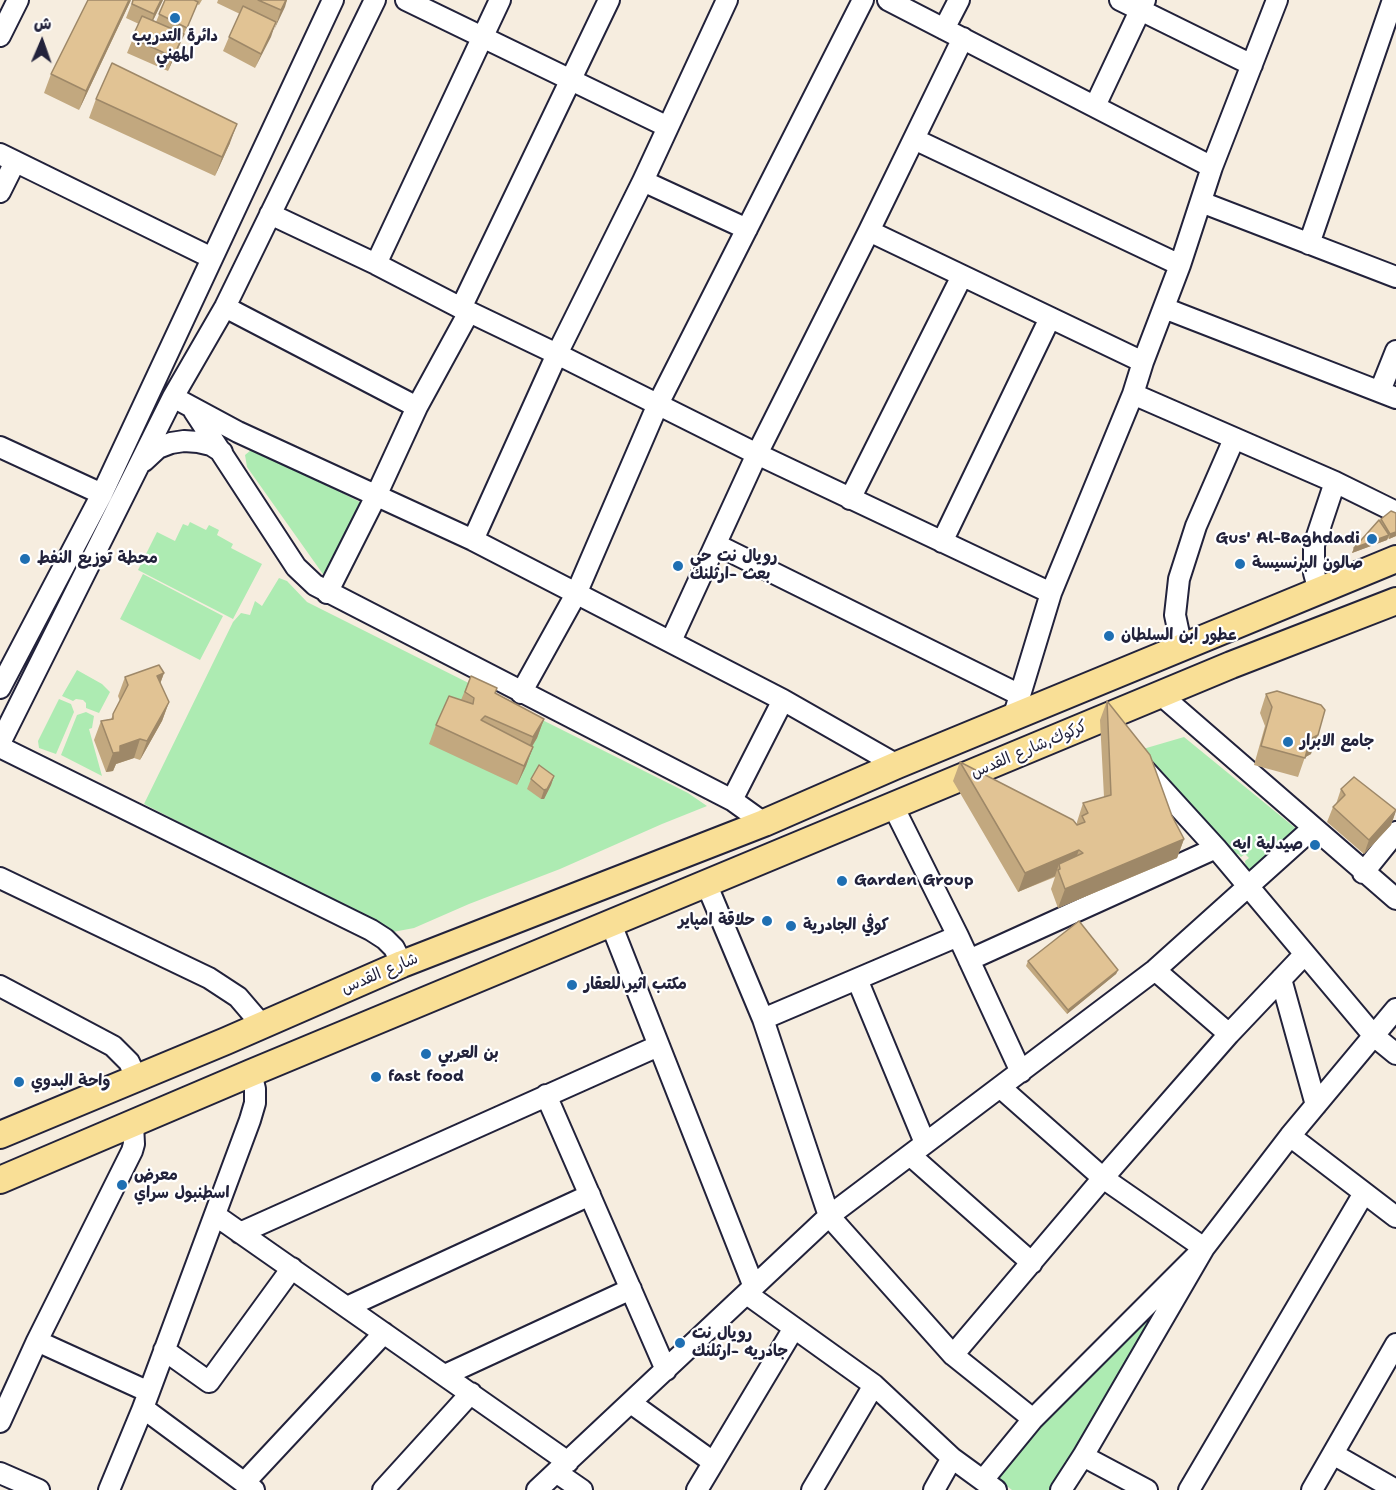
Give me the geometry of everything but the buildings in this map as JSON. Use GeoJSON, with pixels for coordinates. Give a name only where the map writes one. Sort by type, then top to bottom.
{"type":"FeatureCollection","features":[{"type":"Feature","properties":{"kind":"main road"},"geometry":{"type":"LineString","coordinates":[[764,823],[897,765],[1017,706],[1182,648],[1396,560]]}},
{"type":"Feature","properties":{"kind":"main road","name":"كركوك,شارع القدس"},"geometry":{"type":"LineString","coordinates":[[620,919],[893,806],[1108,729],[1161,694],[1396,601]]}},
{"type":"Feature","properties":{"kind":"main road"},"geometry":{"type":"LineString","coordinates":[[1217,634],[1231,665]]}},
{"type":"Feature","properties":{"kind":"main road","name":"شارع القدس"},"geometry":{"type":"LineString","coordinates":[[0,1135],[402,964],[764,823]]}},
{"type":"Feature","properties":{"kind":"main road"},"geometry":{"type":"LineString","coordinates":[[0,1180],[620,919]]}},
{"type":"Feature","properties":{"kind":"street"},"geometry":{"type":"LineString","coordinates":[[0,36],[18,0]]}},
{"type":"Feature","properties":{"kind":"street"},"geometry":{"type":"LineString","coordinates":[[0,688],[102,494],[333,0]]}},
{"type":"Feature","properties":{"kind":"street"},"geometry":{"type":"LineString","coordinates":[[375,0],[225,307],[173,397],[0,745],[371,930],[394,948],[402,964]]}},
{"type":"Feature","properties":{"kind":"street"},"geometry":{"type":"LineString","coordinates":[[406,0],[668,127]]}},
{"type":"Feature","properties":{"kind":"street"},"geometry":{"type":"LineString","coordinates":[[376,264],[500,0]]}},
{"type":"Feature","properties":{"kind":"street"},"geometry":{"type":"LineString","coordinates":[[327,593],[465,310],[609,0]]}},
{"type":"Feature","properties":{"kind":"street"},"geometry":{"type":"LineString","coordinates":[[473,540],[557,354],[643,181],[727,0]]}},
{"type":"Feature","properties":{"kind":"street"},"geometry":{"type":"LineString","coordinates":[[521,693],[576,594],[658,404],[863,0]]}},
{"type":"Feature","properties":{"kind":"street"},"geometry":{"type":"LineString","coordinates":[[888,0],[1212,167]]}},
{"type":"Feature","properties":{"kind":"street"},"geometry":{"type":"LineString","coordinates":[[944,29],[959,0]]}},
{"type":"Feature","properties":{"kind":"street"},"geometry":{"type":"LineString","coordinates":[[1120,0],[1143,5],[1252,65]]}},
{"type":"Feature","properties":{"kind":"street"},"geometry":{"type":"LineString","coordinates":[[717,545],[1017,706],[1051,593],[1133,394],[1202,202],[1212,167],[1277,0]]}},
{"type":"Feature","properties":{"kind":"street"},"geometry":{"type":"LineString","coordinates":[[1310,244],[1393,0]]}},
{"type":"Feature","properties":{"kind":"street"},"geometry":{"type":"LineString","coordinates":[[1095,106],[1143,5]]}},
{"type":"Feature","properties":{"kind":"street"},"geometry":{"type":"LineString","coordinates":[[671,641],[757,454],[963,38]]}},
{"type":"Feature","properties":{"kind":"street"},"geometry":{"type":"LineString","coordinates":[[914,139],[1180,265]]}},
{"type":"Feature","properties":{"kind":"street"},"geometry":{"type":"LineString","coordinates":[[0,192],[7,158],[212,258]]}},
{"type":"Feature","properties":{"kind":"street"},"geometry":{"type":"LineString","coordinates":[[643,181],[747,229]]}},
{"type":"Feature","properties":{"kind":"street"},"geometry":{"type":"LineString","coordinates":[[1202,202],[1396,277]]}},
{"type":"Feature","properties":{"kind":"street"},"geometry":{"type":"LineString","coordinates":[[270,214],[376,264],[757,454],[1051,593]]}},
{"type":"Feature","properties":{"kind":"street"},"geometry":{"type":"LineString","coordinates":[[869,231],[1143,362]]}},
{"type":"Feature","properties":{"kind":"street"},"geometry":{"type":"LineString","coordinates":[[850,499],[962,276]]}},
{"type":"Feature","properties":{"kind":"street"},"geometry":{"type":"LineString","coordinates":[[225,307],[417,407]]}},
{"type":"Feature","properties":{"kind":"street"},"geometry":{"type":"LineString","coordinates":[[1164,308],[1388,394],[1396,351]]}},
{"type":"Feature","properties":{"kind":"street"},"geometry":{"type":"LineString","coordinates":[[942,542],[1050,318]]}},
{"type":"Feature","properties":{"kind":"street"},"geometry":{"type":"LineString","coordinates":[[1133,394],[1335,482],[1396,512]]}},
{"type":"Feature","properties":{"kind":"street"},"geometry":{"type":"LineString","coordinates":[[173,397],[238,432],[473,540],[783,700],[897,765]]}},
{"type":"Feature","properties":{"kind":"street"},"geometry":{"type":"LineString","coordinates":[[191,406],[296,567],[306,578],[327,593],[732,800],[764,823]]}},
{"type":"Feature","properties":{"kind":"street"},"geometry":{"type":"LineString","coordinates":[[220,449],[220,436],[228,430],[238,432]]}},
{"type":"Feature","properties":{"kind":"street"},"geometry":{"type":"LineString","coordinates":[[1182,648],[1175,615],[1179,579],[1196,526],[1234,439]]}},
{"type":"Feature","properties":{"kind":"street"},"geometry":{"type":"LineString","coordinates":[[138,467],[158,448],[171,443],[198,441],[220,449]]}},
{"type":"Feature","properties":{"kind":"street"},"geometry":{"type":"LineString","coordinates":[[0,447],[102,494]]}},
{"type":"Feature","properties":{"kind":"street"},"geometry":{"type":"LineString","coordinates":[[1319,591],[1314,573],[1314,545],[1335,482]]}},
{"type":"Feature","properties":{"kind":"street"},"geometry":{"type":"LineString","coordinates":[[65,563],[85,573]]}},
{"type":"Feature","properties":{"kind":"street"},"geometry":{"type":"LineString","coordinates":[[1161,694],[1396,899]]}},
{"type":"Feature","properties":{"kind":"street"},"geometry":{"type":"LineString","coordinates":[[732,800],[783,700]]}},
{"type":"Feature","properties":{"kind":"street"},"geometry":{"type":"LineString","coordinates":[[1131,754],[1216,848],[1374,1036],[1396,1054]]}},
{"type":"Feature","properties":{"kind":"street"},"geometry":{"type":"LineString","coordinates":[[893,806],[958,936],[1021,1072]]}},
{"type":"Feature","properties":{"kind":"street"},"geometry":{"type":"LineString","coordinates":[[537,1490],[829,1216],[1155,970],[1313,828]]}},
{"type":"Feature","properties":{"kind":"street"},"geometry":{"type":"LineString","coordinates":[[1364,873],[1396,832]]}},
{"type":"Feature","properties":{"kind":"street"},"geometry":{"type":"LineString","coordinates":[[969,960],[1216,848]]}},
{"type":"Feature","properties":{"kind":"street"},"geometry":{"type":"LineString","coordinates":[[0,878],[209,978],[238,997],[262,1025]]}},
{"type":"Feature","properties":{"kind":"street"},"geometry":{"type":"LineString","coordinates":[[706,883],[763,1019],[829,1216],[953,1355],[1033,1419]]}},
{"type":"Feature","properties":{"kind":"street"},"geometry":{"type":"LineString","coordinates":[[620,919],[658,1046],[750,1290],[794,1328],[874,1385],[952,1458],[990,1485],[1033,1419],[1204,1248]]}},
{"type":"Feature","properties":{"kind":"street"},"geometry":{"type":"LineString","coordinates":[[763,1019],[958,936]]}},
{"type":"Feature","properties":{"kind":"street"},"geometry":{"type":"LineString","coordinates":[[953,1355],[1229,1034],[1304,955]]}},
{"type":"Feature","properties":{"kind":"street"},"geometry":{"type":"LineString","coordinates":[[1155,970],[1229,1034]]}},
{"type":"Feature","properties":{"kind":"street"},"geometry":{"type":"LineString","coordinates":[[857,979],[918,1149],[1032,1263]]}},
{"type":"Feature","properties":{"kind":"street"},"geometry":{"type":"LineString","coordinates":[[1281,979],[1316,1105]]}},
{"type":"Feature","properties":{"kind":"street"},"geometry":{"type":"LineString","coordinates":[[2,991],[113,1046],[129,1062],[136,1077]]}},
{"type":"Feature","properties":{"kind":"street"},"geometry":{"type":"LineString","coordinates":[[1061,1490],[1204,1248],[1290,1136],[1396,1009]]}},
{"type":"Feature","properties":{"kind":"street"},"geometry":{"type":"LineString","coordinates":[[240,1233],[658,1046]]}},
{"type":"Feature","properties":{"kind":"street"},"geometry":{"type":"LineString","coordinates":[[109,1490],[146,1400],[255,1102],[251,1073]]}},
{"type":"Feature","properties":{"kind":"street"},"geometry":{"type":"LineString","coordinates":[[1000,1087],[1103,1178],[1204,1248]]}},
{"type":"Feature","properties":{"kind":"street"},"geometry":{"type":"LineString","coordinates":[[546,1095],[666,1370]]}},
{"type":"Feature","properties":{"kind":"street"},"geometry":{"type":"LineString","coordinates":[[0,1422],[37,1341],[132,1151],[133,1124]]}},
{"type":"Feature","properties":{"kind":"street"},"geometry":{"type":"LineString","coordinates":[[1290,1136],[1396,1217]]}},
{"type":"Feature","properties":{"kind":"street"},"geometry":{"type":"LineString","coordinates":[[1189,1490],[1364,1193]]}},
{"type":"Feature","properties":{"kind":"street"},"geometry":{"type":"LineString","coordinates":[[347,1307],[590,1195]]}},
{"type":"Feature","properties":{"kind":"street"},"geometry":{"type":"LineString","coordinates":[[215,1215],[471,1394],[562,1467],[582,1490]]}},
{"type":"Feature","properties":{"kind":"street"},"geometry":{"type":"LineString","coordinates":[[164,1350],[209,1382],[292,1268]]}},
{"type":"Feature","properties":{"kind":"street"},"geometry":{"type":"LineString","coordinates":[[445,1375],[631,1289]]}},
{"type":"Feature","properties":{"kind":"street"},"geometry":{"type":"LineString","coordinates":[[697,1490],[794,1328]]}},
{"type":"Feature","properties":{"kind":"street"},"geometry":{"type":"LineString","coordinates":[[37,1341],[146,1400],[249,1486],[384,1333]]}},
{"type":"Feature","properties":{"kind":"street"},"geometry":{"type":"LineString","coordinates":[[1312,1490],[1333,1454],[1389,1371],[1396,1344]]}},
{"type":"Feature","properties":{"kind":"street"},"geometry":{"type":"LineString","coordinates":[[812,1490],[874,1385]]}},
{"type":"Feature","properties":{"kind":"street"},"geometry":{"type":"LineString","coordinates":[[383,1490],[471,1394]]}},
{"type":"Feature","properties":{"kind":"street"},"geometry":{"type":"LineString","coordinates":[[631,1403],[713,1462]]}},
{"type":"Feature","properties":{"kind":"street"},"geometry":{"type":"LineString","coordinates":[[1333,1454],[1396,1490]]}},
{"type":"Feature","properties":{"kind":"street"},"geometry":{"type":"LineString","coordinates":[[1083,1456],[1147,1490]]}},
{"type":"Feature","properties":{"kind":"street"},"geometry":{"type":"LineString","coordinates":[[934,1490],[952,1458]]}},
{"type":"Feature","properties":{"kind":"street"},"geometry":{"type":"LineString","coordinates":[[0,1473],[39,1490]]}},
{"type":"Feature","properties":{"kind":"green space"},"geometry":{"type":"Polygon","coordinates":[[[251,450],[259,451],[360,502],[325,577],[247,467],[245,455],[251,450]]]}},
{"type":"Feature","properties":{"kind":"green space"},"geometry":{"type":"Polygon","coordinates":[[[190,522],[206,530],[209,525],[219,530],[217,535],[233,544],[231,548],[262,564],[233,619],[138,570],[157,532],[175,541],[183,524],[188,526],[190,522]]]}},
{"type":"Feature","properties":{"kind":"green space"},"geometry":{"type":"Polygon","coordinates":[[[143,574],[223,616],[200,660],[120,619],[143,574]]]}},
{"type":"Feature","properties":{"kind":"green space"},"geometry":{"type":"Polygon","coordinates":[[[279,578],[287,581],[307,602],[688,793],[707,806],[414,928],[393,932],[144,804],[233,622],[241,613],[250,615],[255,601],[262,606],[279,578]]]}},
{"type":"Feature","properties":{"kind":"green space"},"geometry":{"type":"Polygon","coordinates":[[[77,670],[102,684],[110,692],[99,713],[86,708],[83,700],[73,701],[62,696],[77,670]]]}},
{"type":"Feature","properties":{"kind":"green space"},"geometry":{"type":"Polygon","coordinates":[[[59,699],[71,704],[74,712],[56,754],[39,748],[38,741],[59,699]]]}},
{"type":"Feature","properties":{"kind":"green space"},"geometry":{"type":"Polygon","coordinates":[[[86,712],[94,716],[92,728],[89,729],[102,776],[61,755],[77,715],[86,712]]]}},
{"type":"Feature","properties":{"kind":"green space"},"geometry":{"type":"Polygon","coordinates":[[[1184,737],[1299,831],[1255,876],[1246,869],[1245,861],[1249,858],[1245,854],[1241,857],[1238,854],[1228,854],[1143,749],[1184,737]]]}},
{"type":"Feature","properties":{"kind":"green space"},"geometry":{"type":"Polygon","coordinates":[[[1167,1298],[1051,1490],[1012,1490],[995,1477],[1043,1424],[1167,1298]]]}},
{"type":"Feature","properties":{"kind":"place","name":"دائرة التدريب المهني"},"geometry":{"type":"Point","coordinates":[175,18]}},
{"type":"Feature","properties":{"kind":"place","name":"Gus' Al-Baghdadi"},"geometry":{"type":"Point","coordinates":[1372,539]}},
{"type":"Feature","properties":{"kind":"place","name":"محطة توزيع النفط"},"geometry":{"type":"Point","coordinates":[25,559]}},
{"type":"Feature","properties":{"kind":"place","name":"صالون البرنسيسة"},"geometry":{"type":"Point","coordinates":[1240,564]}},
{"type":"Feature","properties":{"kind":"place","name":"رويال نت حي بعث -ارثلنك"},"geometry":{"type":"Point","coordinates":[678,566]}},
{"type":"Feature","properties":{"kind":"place","name":"عطور ابن السلطان"},"geometry":{"type":"Point","coordinates":[1109,636]}},
{"type":"Feature","properties":{"kind":"place","name":"جامع الابرار"},"geometry":{"type":"Point","coordinates":[1288,742]}},
{"type":"Feature","properties":{"kind":"place","name":"صیدلیة ایە"},"geometry":{"type":"Point","coordinates":[1315,845]}},
{"type":"Feature","properties":{"kind":"place","name":"Garden Group"},"geometry":{"type":"Point","coordinates":[842,881]}},
{"type":"Feature","properties":{"kind":"place","name":"حلاقة امپاير"},"geometry":{"type":"Point","coordinates":[767,921]}},
{"type":"Feature","properties":{"kind":"place","name":"كوفي الجادرية"},"geometry":{"type":"Point","coordinates":[791,926]}},
{"type":"Feature","properties":{"kind":"place","name":"مكتب اثير للعقار"},"geometry":{"type":"Point","coordinates":[572,985]}},
{"type":"Feature","properties":{"kind":"place","name":"بن العربي"},"geometry":{"type":"Point","coordinates":[426,1054]}},
{"type":"Feature","properties":{"kind":"place","name":"fast food"},"geometry":{"type":"Point","coordinates":[376,1077]}},
{"type":"Feature","properties":{"kind":"place","name":"واحة البدوي"},"geometry":{"type":"Point","coordinates":[19,1082]}},
{"type":"Feature","properties":{"kind":"place","name":"معرض اسطنبول سراي"},"geometry":{"type":"Point","coordinates":[122,1185]}},
{"type":"Feature","properties":{"kind":"place","name":"رويال نت جادريه -ارثلنك"},"geometry":{"type":"Point","coordinates":[680,1343]}}]}
